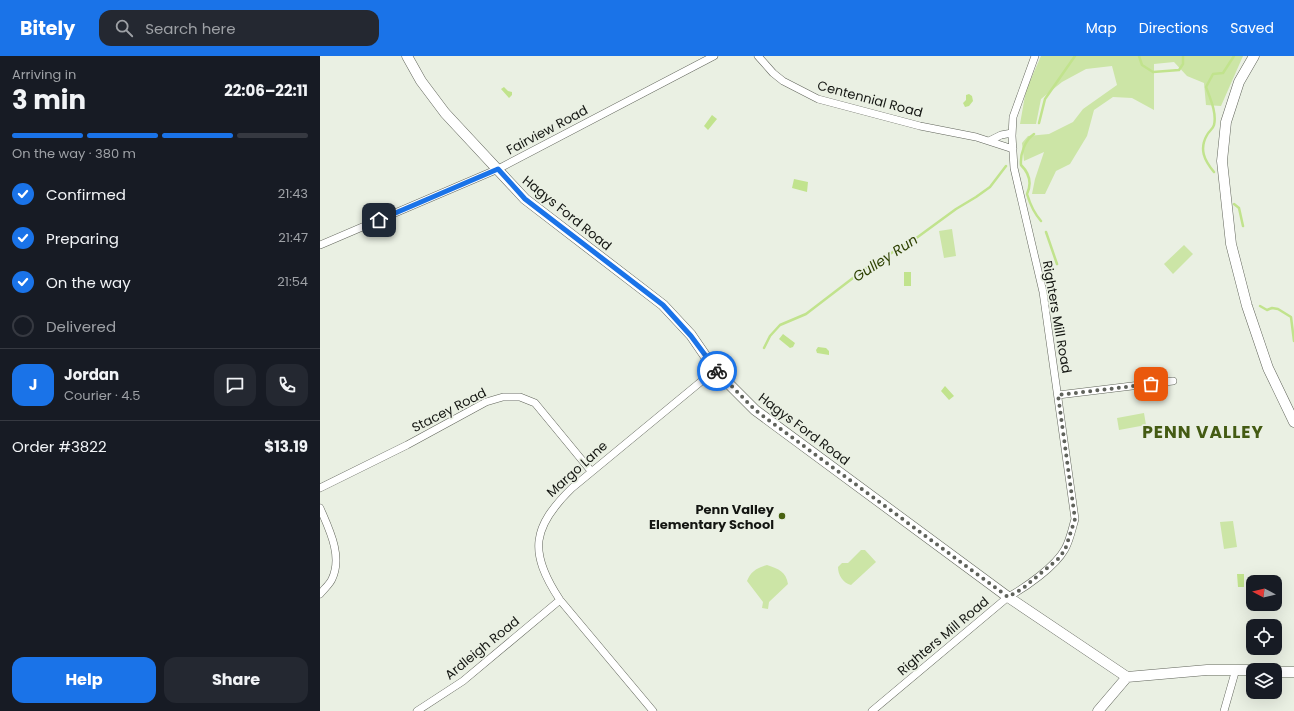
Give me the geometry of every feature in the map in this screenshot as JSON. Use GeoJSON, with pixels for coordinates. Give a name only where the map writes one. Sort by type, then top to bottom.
{"type":"FeatureCollection","features":[{"type":"Feature","properties":{"kind":"street","name":"Hagys Ford Road"},"geometry":{"type":"LineString","coordinates":[[408,56],[432,96],[525,199],[663,305],[691,336],[715,370],[755,410],[1008,597],[1127,677]]}},
{"type":"Feature","properties":{"kind":"street","name":"Fairview Road"},"geometry":{"type":"LineString","coordinates":[[320,245],[498,169],[714,56]]}},
{"type":"Feature","properties":{"kind":"street","name":"Centennial Road"},"geometry":{"type":"LineString","coordinates":[[758,56],[773,73],[783,81],[818,99],[920,126],[989,141],[1013,149]]}},
{"type":"Feature","properties":{"kind":"street","name":"Righters Mill Road"},"geometry":{"type":"LineString","coordinates":[[872,711],[1008,597],[1022,589],[1058,559],[1065,550],[1075,519],[1043,292],[1014,168],[1012,133],[1013,117],[1035,56]]}},
{"type":"Feature","properties":{"kind":"street"},"geometry":{"type":"LineString","coordinates":[[1254,56],[1239,82],[1226,122],[1222,161],[1232,244],[1246,306],[1268,368],[1294,422]]}},
{"type":"Feature","properties":{"kind":"street"},"geometry":{"type":"LineString","coordinates":[[989,141],[1001,135],[1012,133]]}},
{"type":"Feature","properties":{"kind":"street","name":"Margo Lane"},"geometry":{"type":"LineString","coordinates":[[653,711],[560,600],[548,582],[540,562],[539,541],[544,523],[553,506],[591,472],[715,370]]}},
{"type":"Feature","properties":{"kind":"street"},"geometry":{"type":"LineString","coordinates":[[1058,395],[1173,381]]}},
{"type":"Feature","properties":{"kind":"street","name":"Stacey Road"},"geometry":{"type":"LineString","coordinates":[[320,488],[407,445],[486,402],[503,397],[520,397],[535,403],[591,472]]}},
{"type":"Feature","properties":{"kind":"street"},"geometry":{"type":"LineString","coordinates":[[320,508],[333,539],[336,560],[332,580],[320,594]]}},
{"type":"Feature","properties":{"kind":"street","name":"Ardleigh Road"},"geometry":{"type":"LineString","coordinates":[[416,711],[464,681],[560,600]]}},
{"type":"Feature","properties":{"kind":"street"},"geometry":{"type":"LineString","coordinates":[[1224,711],[1236,669]]}},
{"type":"Feature","properties":{"kind":"street"},"geometry":{"type":"LineString","coordinates":[[1098,711],[1127,677],[1207,670],[1246,670]]}},
{"type":"Feature","properties":{"kind":"street"},"geometry":{"type":"LineString","coordinates":[[1282,672],[1294,672]]}},
{"type":"Feature","properties":{"kind":"shaded area"},"geometry":{"type":"Polygon","coordinates":[[[1041,56],[1243,56],[1221,106],[1206,105],[1204,83],[1187,76],[1174,62],[1154,64],[1154,110],[1132,98],[1113,97],[1094,110],[1087,136],[1070,164],[1056,171],[1045,194],[1032,194],[1035,179],[1044,152],[1024,161],[1022,143],[1028,136],[1049,134],[1073,122],[1083,109],[1117,85],[1112,66],[1086,69],[1062,82],[1041,99],[1036,124],[1020,124],[1026,90],[1041,56]]]}},
{"type":"Feature","properties":{"kind":"shaded area"},"geometry":{"type":"Polygon","coordinates":[[[504,87],[508,91],[512,92],[512,95],[509,98],[501,89],[504,87]]]}},
{"type":"Feature","properties":{"kind":"shaded area"},"geometry":{"type":"Polygon","coordinates":[[[969,94],[972,96],[973,101],[969,106],[965,107],[963,103],[966,100],[966,95],[969,94]]]}},
{"type":"Feature","properties":{"kind":"shaded area"},"geometry":{"type":"Polygon","coordinates":[[[712,115],[717,119],[708,130],[704,126],[712,115]]]}},
{"type":"Feature","properties":{"kind":"shaded area"},"geometry":{"type":"Polygon","coordinates":[[[794,179],[808,182],[807,192],[792,188],[794,179]]]}},
{"type":"Feature","properties":{"kind":"shaded area"},"geometry":{"type":"Polygon","coordinates":[[[952,229],[956,256],[944,258],[939,231],[952,229]]]}},
{"type":"Feature","properties":{"kind":"shaded area"},"geometry":{"type":"Polygon","coordinates":[[[1184,245],[1193,254],[1173,274],[1164,264],[1184,245]]]}},
{"type":"Feature","properties":{"kind":"shaded area"},"geometry":{"type":"Polygon","coordinates":[[[904,272],[911,272],[911,286],[904,286],[904,272]]]}},
{"type":"Feature","properties":{"kind":"shaded area"},"geometry":{"type":"Polygon","coordinates":[[[783,334],[795,343],[793,347],[790,348],[779,339],[783,334]]]}},
{"type":"Feature","properties":{"kind":"shaded area"},"geometry":{"type":"Polygon","coordinates":[[[818,347],[826,348],[829,351],[829,355],[817,353],[816,350],[818,347]]]}},
{"type":"Feature","properties":{"kind":"shaded area"},"geometry":{"type":"Polygon","coordinates":[[[945,386],[954,396],[949,400],[941,391],[945,386]]]}},
{"type":"Feature","properties":{"kind":"shaded area"},"geometry":{"type":"Polygon","coordinates":[[[1144,413],[1146,425],[1119,430],[1117,418],[1144,413]]]}},
{"type":"Feature","properties":{"kind":"shaded area"},"geometry":{"type":"Polygon","coordinates":[[[1233,521],[1237,547],[1224,549],[1220,522],[1233,521]]]}},
{"type":"Feature","properties":{"kind":"shaded area"},"geometry":{"type":"Polygon","coordinates":[[[861,550],[865,550],[876,562],[851,585],[842,578],[838,567],[842,563],[848,563],[861,550]]]}},
{"type":"Feature","properties":{"kind":"shaded area"},"geometry":{"type":"Polygon","coordinates":[[[767,565],[784,574],[788,584],[769,602],[768,609],[762,608],[763,602],[747,581],[755,570],[767,565]]]}},
{"type":"Feature","properties":{"kind":"shaded area"},"geometry":{"type":"Polygon","coordinates":[[[1237,574],[1244,574],[1244,587],[1238,587],[1237,574]]]}},
{"type":"Feature","properties":{"kind":"waterway","name":"Gulley Run"},"geometry":{"type":"LineString","coordinates":[[1039,123],[1045,99],[1075,56]]}},
{"type":"Feature","properties":{"kind":"waterway","name":"Gulley Run"},"geometry":{"type":"LineString","coordinates":[[1139,56],[1142,65],[1153,72],[1179,70],[1183,64],[1183,56]]}},
{"type":"Feature","properties":{"kind":"waterway"},"geometry":{"type":"LineString","coordinates":[[1214,172],[1205,159],[1203,150],[1203,145],[1215,120],[1213,106],[1206,87],[1213,74],[1223,73],[1234,56]]}},
{"type":"Feature","properties":{"kind":"waterway"},"geometry":{"type":"LineString","coordinates":[[1034,134],[1028,140],[1024,148],[1021,156],[1021,165],[1029,178],[1028,198],[1034,212],[1041,221]]}},
{"type":"Feature","properties":{"kind":"waterway","name":"Gulley Run"},"geometry":{"type":"LineString","coordinates":[[764,348],[770,336],[780,325],[806,314],[866,268],[915,239],[956,209],[976,197],[990,187],[1006,166]]}},
{"type":"Feature","properties":{"kind":"waterway"},"geometry":{"type":"LineString","coordinates":[[1234,204],[1239,208],[1243,226]]}},
{"type":"Feature","properties":{"kind":"waterway"},"geometry":{"type":"LineString","coordinates":[[1046,232],[1057,264]]}},
{"type":"Feature","properties":{"kind":"waterway"},"geometry":{"type":"LineString","coordinates":[[1260,306],[1267,310],[1272,308],[1278,309],[1291,317],[1294,341]]}},
{"type":"Feature","properties":{"kind":"way so far"},"geometry":{"type":"LineString","coordinates":[[717,371],[755,410],[1008,597],[1022,589],[1058,559],[1065,550],[1075,519],[1070,472],[1058,395],[1151,384]]}},
{"type":"Feature","properties":{"kind":"place","name":"Penn Valley Elementary School"},"geometry":{"type":"Point","coordinates":[782,516]}},
{"type":"Feature","properties":{"kind":"district","name":"PENN VALLEY"},"geometry":{"type":"Point","coordinates":[1203,432]}},
{"type":"Feature","properties":{"kind":"route"},"geometry":{"type":"LineString","coordinates":[[379,220],[498,169],[525,199],[663,305],[691,336],[717,371]]}}]}
